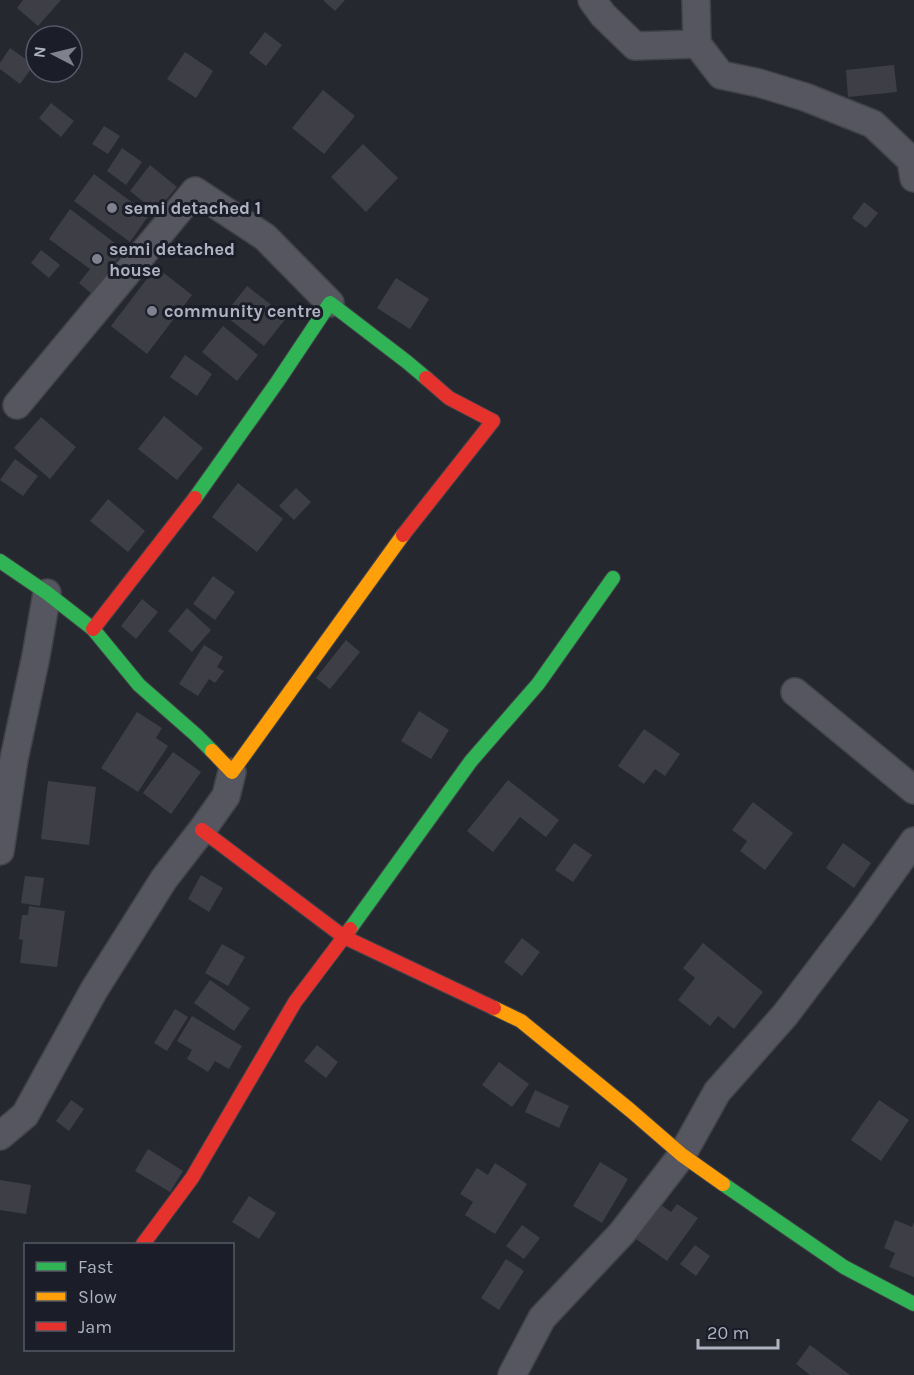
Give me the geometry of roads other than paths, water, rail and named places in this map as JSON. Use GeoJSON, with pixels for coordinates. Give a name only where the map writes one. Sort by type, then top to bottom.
{"type":"FeatureCollection","features":[{"type":"Feature","properties":{"kind":"street"},"geometry":{"type":"LineString","coordinates":[[592,0],[603,15],[635,46],[697,44]]}},
{"type":"Feature","properties":{"kind":"street"},"geometry":{"type":"LineString","coordinates":[[696,0],[697,44],[721,75],[759,83],[805,97],[873,124],[911,160],[914,178]]}},
{"type":"Feature","properties":{"kind":"street"},"geometry":{"type":"LineString","coordinates":[[0,1136],[25,1115],[94,990],[164,879],[226,796],[232,772],[408,528],[493,422],[449,398],[407,362],[330,303],[265,237],[195,191],[17,405]]}},
{"type":"Feature","properties":{"kind":"street"},"geometry":{"type":"LineString","coordinates":[[93,629],[184,513],[278,381],[330,303]]}},
{"type":"Feature","properties":{"kind":"street"},"geometry":{"type":"LineString","coordinates":[[0,561],[47,593],[93,629],[139,685],[196,735],[232,772]]}},
{"type":"Feature","properties":{"kind":"street"},"geometry":{"type":"LineString","coordinates":[[144,1243],[192,1178],[295,1002],[471,761],[538,684],[613,578]]}},
{"type":"Feature","properties":{"kind":"street"},"geometry":{"type":"LineString","coordinates":[[0,851],[14,759],[47,593]]}},
{"type":"Feature","properties":{"kind":"street"},"geometry":{"type":"LineString","coordinates":[[795,692],[914,790]]}},
{"type":"Feature","properties":{"kind":"street"},"geometry":{"type":"LineString","coordinates":[[202,830],[344,937],[521,1021],[682,1155],[844,1267],[914,1304]]}},
{"type":"Feature","properties":{"kind":"street"},"geometry":{"type":"LineString","coordinates":[[512,1375],[542,1318],[622,1233],[682,1155],[717,1092],[785,1015],[914,842]]}},
{"type":"Feature","properties":{"kind":"place","name":"semi detached 1"},"geometry":{"type":"Point","coordinates":[112,208]}},
{"type":"Feature","properties":{"kind":"place","name":"semi detached house"},"geometry":{"type":"Point","coordinates":[97,259]}},
{"type":"Feature","properties":{"kind":"place","name":"community centre"},"geometry":{"type":"Point","coordinates":[152,311]}}]}
